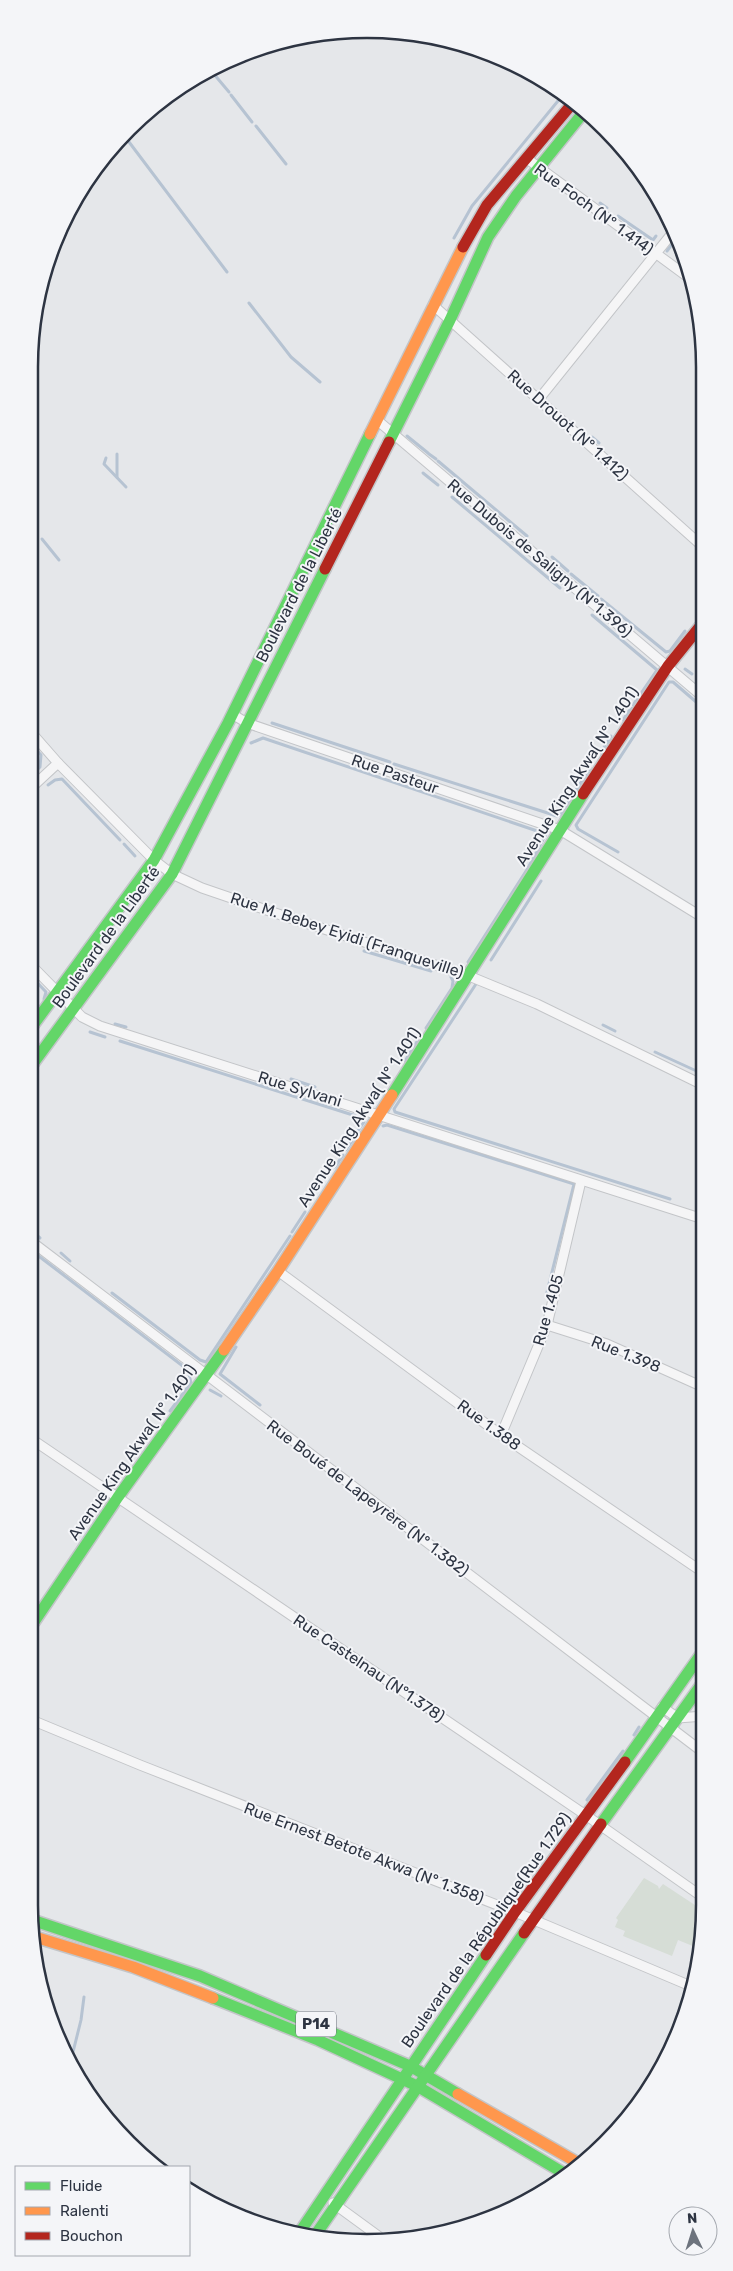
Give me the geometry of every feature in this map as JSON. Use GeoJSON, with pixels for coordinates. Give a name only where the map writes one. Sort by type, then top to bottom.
{"type":"FeatureCollection","features":[{"type":"Feature","properties":{"kind":"main road","name":"Boulevard de la Liberté"},"geometry":{"type":"LineString","coordinates":[[38,1019],[154,860],[232,714],[433,304],[480,215],[569,107]]}},
{"type":"Feature","properties":{"kind":"main road","name":"Boulevard de la Liberté"},"geometry":{"type":"LineString","coordinates":[[38,1058],[172,874],[450,320],[488,237],[538,168],[580,116]]}},
{"type":"Feature","properties":{"kind":"main road","name":"Avenue King Akwa( N° 1.401)"},"geometry":{"type":"LineString","coordinates":[[38,1616],[118,1497],[206,1376],[278,1271],[469,976],[560,830],[668,666],[696,631]]}},
{"type":"Feature","properties":{"kind":"main road","name":"Boulevard de la République(Rue 1.729)"},"geometry":{"type":"LineString","coordinates":[[303,2227],[515,1912],[587,1816],[696,1661]]}},
{"type":"Feature","properties":{"kind":"main road","name":"Boulevard de la République(Rue 1.729)"},"geometry":{"type":"LineString","coordinates":[[319,2230],[417,2086],[696,1693]]}},
{"type":"Feature","properties":{"kind":"main road","name":"P14"},"geometry":{"type":"LineString","coordinates":[[38,1922],[200,1976],[410,2066],[574,2160]]}},
{"type":"Feature","properties":{"kind":"main road","name":"P14"},"geometry":{"type":"LineString","coordinates":[[39,1937],[133,1968],[318,2040],[417,2086],[560,2171]]}},
{"type":"Feature","properties":{"kind":"street","name":"Rue Foch (N° 1.414)"},"geometry":{"type":"LineString","coordinates":[[526,158],[681,272]]}},
{"type":"Feature","properties":{"kind":"street"},"geometry":{"type":"LineString","coordinates":[[539,399],[669,238]]}},
{"type":"Feature","properties":{"kind":"street","name":"Rue Drouot (N° 1.412)"},"geometry":{"type":"LineString","coordinates":[[433,304],[696,541]]}},
{"type":"Feature","properties":{"kind":"street","name":"Rue Dubois de Saligny (N°1.396)"},"geometry":{"type":"LineString","coordinates":[[377,420],[696,691]]}},
{"type":"Feature","properties":{"kind":"street","name":"Rue Pasteur"},"geometry":{"type":"LineString","coordinates":[[232,714],[247,723],[560,830],[696,913]]}},
{"type":"Feature","properties":{"kind":"street","name":"Rue M. Bebey Eyidi (Franqueville)"},"geometry":{"type":"LineString","coordinates":[[38,740],[58,763],[154,860],[172,874],[202,888],[469,976],[537,1004],[696,1082]]}},
{"type":"Feature","properties":{"kind":"street"},"geometry":{"type":"LineString","coordinates":[[38,782],[58,763]]}},
{"type":"Feature","properties":{"kind":"street","name":"Rue Sylvani"},"geometry":{"type":"LineString","coordinates":[[38,971],[74,1009],[89,1021],[100,1026],[380,1114],[581,1181],[696,1217]]}},
{"type":"Feature","properties":{"kind":"street","name":"Rue 1.405"},"geometry":{"type":"LineString","coordinates":[[501,1435],[547,1325],[581,1181]]}},
{"type":"Feature","properties":{"kind":"street","name":"Rue Boué de Lapeyrère (N° 1.382)"},"geometry":{"type":"LineString","coordinates":[[38,1247],[206,1376],[675,1723]]}},
{"type":"Feature","properties":{"kind":"street","name":"Rue 1.388"},"geometry":{"type":"LineString","coordinates":[[278,1271],[501,1435],[696,1568]]}},
{"type":"Feature","properties":{"kind":"street","name":"Rue 1.398"},"geometry":{"type":"LineString","coordinates":[[547,1325],[607,1344],[696,1384]]}},
{"type":"Feature","properties":{"kind":"street","name":"Rue Castelnau (N°1.378)"},"geometry":{"type":"LineString","coordinates":[[38,1443],[601,1825],[696,1892]]}},
{"type":"Feature","properties":{"kind":"street"},"geometry":{"type":"LineString","coordinates":[[675,1723],[696,1718]]}},
{"type":"Feature","properties":{"kind":"street","name":"Rue Ernest Betote Akwa (N° 1.358)"},"geometry":{"type":"LineString","coordinates":[[38,1723],[140,1765],[515,1912],[685,1984]]}},
{"type":"Feature","properties":{"kind":"street"},"geometry":{"type":"LineString","coordinates":[[675,1723],[696,1745]]}},
{"type":"Feature","properties":{"kind":"street"},"geometry":{"type":"LineString","coordinates":[[324,2197],[374,2234]]}},
{"type":"Feature","properties":{"kind":"shaded area"},"geometry":{"type":"Polygon","coordinates":[[[644,1878],[658,1886],[659,1889],[663,1884],[696,1906],[693,1946],[678,1940],[672,1956],[623,1936],[625,1931],[615,1927],[618,1920],[616,1918],[644,1878]]]}},
{"type":"Feature","properties":{"kind":"waterway"},"geometry":{"type":"LineString","coordinates":[[214,75],[229,92]]}},
{"type":"Feature","properties":{"kind":"waterway"},"geometry":{"type":"LineString","coordinates":[[231,95],[252,122]]}},
{"type":"Feature","properties":{"kind":"waterway"},"geometry":{"type":"LineString","coordinates":[[454,238],[472,206],[559,100]]}},
{"type":"Feature","properties":{"kind":"waterway"},"geometry":{"type":"LineString","coordinates":[[256,126],[286,164]]}},
{"type":"Feature","properties":{"kind":"waterway"},"geometry":{"type":"LineString","coordinates":[[128,141],[227,272]]}},
{"type":"Feature","properties":{"kind":"waterway"},"geometry":{"type":"LineString","coordinates":[[600,203],[607,208]]}},
{"type":"Feature","properties":{"kind":"waterway"},"geometry":{"type":"LineString","coordinates":[[618,216],[653,240],[656,236]]}},
{"type":"Feature","properties":{"kind":"waterway"},"geometry":{"type":"LineString","coordinates":[[667,251],[672,245]]}},
{"type":"Feature","properties":{"kind":"waterway"},"geometry":{"type":"LineString","coordinates":[[249,303],[291,357],[320,382]]}},
{"type":"Feature","properties":{"kind":"waterway"},"geometry":{"type":"LineString","coordinates":[[407,436],[428,453]]}},
{"type":"Feature","properties":{"kind":"waterway"},"geometry":{"type":"LineString","coordinates":[[592,437],[599,443]]}},
{"type":"Feature","properties":{"kind":"waterway"},"geometry":{"type":"LineString","coordinates":[[117,454],[117,477]]}},
{"type":"Feature","properties":{"kind":"waterway"},"geometry":{"type":"LineString","coordinates":[[429,454],[436,459]]}},
{"type":"Feature","properties":{"kind":"waterway"},"geometry":{"type":"LineString","coordinates":[[106,458],[104,464],[126,487]]}},
{"type":"Feature","properties":{"kind":"waterway"},"geometry":{"type":"LineString","coordinates":[[438,461],[527,536]]}},
{"type":"Feature","properties":{"kind":"waterway"},"geometry":{"type":"LineString","coordinates":[[423,473],[438,485]]}},
{"type":"Feature","properties":{"kind":"waterway"},"geometry":{"type":"LineString","coordinates":[[452,497],[560,588]]}},
{"type":"Feature","properties":{"kind":"waterway"},"geometry":{"type":"LineString","coordinates":[[42,539],[59,560]]}},
{"type":"Feature","properties":{"kind":"waterway"},"geometry":{"type":"LineString","coordinates":[[552,557],[568,571]]}},
{"type":"Feature","properties":{"kind":"waterway"},"geometry":{"type":"LineString","coordinates":[[571,574],[598,596]]}},
{"type":"Feature","properties":{"kind":"waterway"},"geometry":{"type":"LineString","coordinates":[[601,599],[666,652],[670,651],[685,631]]}},
{"type":"Feature","properties":{"kind":"waterway"},"geometry":{"type":"LineString","coordinates":[[592,615],[657,670],[633,705]]}},
{"type":"Feature","properties":{"kind":"waterway"},"geometry":{"type":"LineString","coordinates":[[685,669],[692,674]]}},
{"type":"Feature","properties":{"kind":"waterway"},"geometry":{"type":"LineString","coordinates":[[618,852],[578,829],[576,825],[669,682],[673,682],[696,702]]}},
{"type":"Feature","properties":{"kind":"waterway"},"geometry":{"type":"LineString","coordinates":[[623,720],[631,708]]}},
{"type":"Feature","properties":{"kind":"waterway"},"geometry":{"type":"LineString","coordinates":[[272,723],[390,762]]}},
{"type":"Feature","properties":{"kind":"waterway"},"geometry":{"type":"LineString","coordinates":[[607,743],[611,736]]}},
{"type":"Feature","properties":{"kind":"waterway"},"geometry":{"type":"LineString","coordinates":[[251,743],[263,738],[546,834],[528,868],[468,962]]}},
{"type":"Feature","properties":{"kind":"waterway"},"geometry":{"type":"LineString","coordinates":[[600,753],[605,746]]}},
{"type":"Feature","properties":{"kind":"waterway"},"geometry":{"type":"LineString","coordinates":[[38,752],[41,755],[40,767],[38,769]]}},
{"type":"Feature","properties":{"kind":"waterway"},"geometry":{"type":"LineString","coordinates":[[394,764],[557,816],[560,815],[590,768]]}},
{"type":"Feature","properties":{"kind":"waterway"},"geometry":{"type":"LineString","coordinates":[[48,785],[55,780],[62,779],[120,840]]}},
{"type":"Feature","properties":{"kind":"waterway"},"geometry":{"type":"LineString","coordinates":[[124,844],[135,856]]}},
{"type":"Feature","properties":{"kind":"waterway"},"geometry":{"type":"LineString","coordinates":[[491,960],[541,881]]}},
{"type":"Feature","properties":{"kind":"waterway"},"geometry":{"type":"LineString","coordinates":[[364,951],[431,971]]}},
{"type":"Feature","properties":{"kind":"waterway"},"geometry":{"type":"LineString","coordinates":[[426,1028],[452,988],[453,981],[451,977]]}},
{"type":"Feature","properties":{"kind":"waterway"},"geometry":{"type":"LineString","coordinates":[[38,983],[46,992],[44,999]]}},
{"type":"Feature","properties":{"kind":"waterway"},"geometry":{"type":"LineString","coordinates":[[476,984],[394,1109],[395,1112],[670,1199]]}},
{"type":"Feature","properties":{"kind":"waterway"},"geometry":{"type":"LineString","coordinates":[[115,1024],[126,1027]]}},
{"type":"Feature","properties":{"kind":"waterway"},"geometry":{"type":"LineString","coordinates":[[603,1025],[615,1031]]}},
{"type":"Feature","properties":{"kind":"waterway"},"geometry":{"type":"LineString","coordinates":[[90,1032],[105,1037]]}},
{"type":"Feature","properties":{"kind":"waterway"},"geometry":{"type":"LineString","coordinates":[[405,1061],[418,1040]]}},
{"type":"Feature","properties":{"kind":"waterway"},"geometry":{"type":"LineString","coordinates":[[120,1041],[356,1116]]}},
{"type":"Feature","properties":{"kind":"waterway"},"geometry":{"type":"LineString","coordinates":[[655,1052],[696,1071]]}},
{"type":"Feature","properties":{"kind":"waterway"},"geometry":{"type":"LineString","coordinates":[[291,1079],[315,1087]]}},
{"type":"Feature","properties":{"kind":"waterway"},"geometry":{"type":"LineString","coordinates":[[355,1135],[364,1122]]}},
{"type":"Feature","properties":{"kind":"waterway"},"geometry":{"type":"LineString","coordinates":[[383,1126],[387,1125],[574,1184],[546,1296]]}},
{"type":"Feature","properties":{"kind":"waterway"},"geometry":{"type":"LineString","coordinates":[[346,1150],[352,1141]]}},
{"type":"Feature","properties":{"kind":"waterway"},"geometry":{"type":"LineString","coordinates":[[335,1167],[343,1155]]}},
{"type":"Feature","properties":{"kind":"waterway"},"geometry":{"type":"LineString","coordinates":[[292,1232],[305,1212]]}},
{"type":"Feature","properties":{"kind":"waterway"},"geometry":{"type":"LineString","coordinates":[[112,1293],[200,1360],[206,1362],[290,1236]]}},
{"type":"Feature","properties":{"kind":"waterway"},"geometry":{"type":"LineString","coordinates":[[61,1253],[70,1261]]}},
{"type":"Feature","properties":{"kind":"waterway"},"geometry":{"type":"LineString","coordinates":[[38,1256],[188,1370],[191,1383],[170,1411]]}},
{"type":"Feature","properties":{"kind":"waterway"},"geometry":{"type":"LineString","coordinates":[[236,1347],[220,1374],[260,1405]]}},
{"type":"Feature","properties":{"kind":"waterway"},"geometry":{"type":"LineString","coordinates":[[210,1390],[221,1396]]}},
{"type":"Feature","properties":{"kind":"waterway"},"geometry":{"type":"LineString","coordinates":[[634,1735],[639,1727]]}},
{"type":"Feature","properties":{"kind":"waterway"},"geometry":{"type":"LineString","coordinates":[[587,1800],[623,1751]]}},
{"type":"Feature","properties":{"kind":"waterway"},"geometry":{"type":"LineString","coordinates":[[73,2053],[81,2020],[84,1997]]}},
{"type":"Feature","properties":{"kind":"traffic: fast"},"geometry":{"type":"LineString","coordinates":[[389,442],[450,320],[488,237],[516,196],[580,117]]}},
{"type":"Feature","properties":{"kind":"traffic: fast"},"geometry":{"type":"LineString","coordinates":[[38,1018],[154,860],[228,723],[370,434]]}},
{"type":"Feature","properties":{"kind":"traffic: fast"},"geometry":{"type":"LineString","coordinates":[[38,1057],[172,874],[325,569]]}},
{"type":"Feature","properties":{"kind":"traffic: fast"},"geometry":{"type":"LineString","coordinates":[[392,1095],[583,794]]}},
{"type":"Feature","properties":{"kind":"traffic: fast"},"geometry":{"type":"LineString","coordinates":[[38,1616],[118,1497],[224,1350]]}},
{"type":"Feature","properties":{"kind":"traffic: fast"},"geometry":{"type":"LineString","coordinates":[[625,1762],[696,1661]]}},
{"type":"Feature","properties":{"kind":"traffic: fast"},"geometry":{"type":"LineString","coordinates":[[601,1824],[696,1692]]}},
{"type":"Feature","properties":{"kind":"traffic: fast"},"geometry":{"type":"LineString","coordinates":[[38,1922],[200,1976],[410,2066],[458,2094]]}},
{"type":"Feature","properties":{"kind":"traffic: fast"},"geometry":{"type":"LineString","coordinates":[[319,2230],[524,1933]]}},
{"type":"Feature","properties":{"kind":"traffic: fast"},"geometry":{"type":"LineString","coordinates":[[303,2227],[486,1955]]}},
{"type":"Feature","properties":{"kind":"traffic: fast"},"geometry":{"type":"LineString","coordinates":[[213,1998],[318,2040],[417,2086],[560,2171]]}},
{"type":"Feature","properties":{"kind":"traffic: slow"},"geometry":{"type":"LineString","coordinates":[[370,434],[463,247]]}},
{"type":"Feature","properties":{"kind":"traffic: slow"},"geometry":{"type":"LineString","coordinates":[[224,1350],[278,1271],[392,1095]]}},
{"type":"Feature","properties":{"kind":"traffic: slow"},"geometry":{"type":"LineString","coordinates":[[39,1938],[133,1967],[213,1998]]}},
{"type":"Feature","properties":{"kind":"traffic: slow"},"geometry":{"type":"LineString","coordinates":[[458,2094],[574,2160]]}},
{"type":"Feature","properties":{"kind":"traffic: jam"},"geometry":{"type":"LineString","coordinates":[[463,247],[487,205],[569,107]]}},
{"type":"Feature","properties":{"kind":"traffic: jam"},"geometry":{"type":"LineString","coordinates":[[325,569],[389,442]]}},
{"type":"Feature","properties":{"kind":"traffic: jam"},"geometry":{"type":"LineString","coordinates":[[583,794],[668,666],[696,631]]}},
{"type":"Feature","properties":{"kind":"traffic: jam"},"geometry":{"type":"LineString","coordinates":[[486,1955],[515,1912],[625,1762]]}},
{"type":"Feature","properties":{"kind":"traffic: jam"},"geometry":{"type":"LineString","coordinates":[[524,1933],[601,1824]]}}]}
